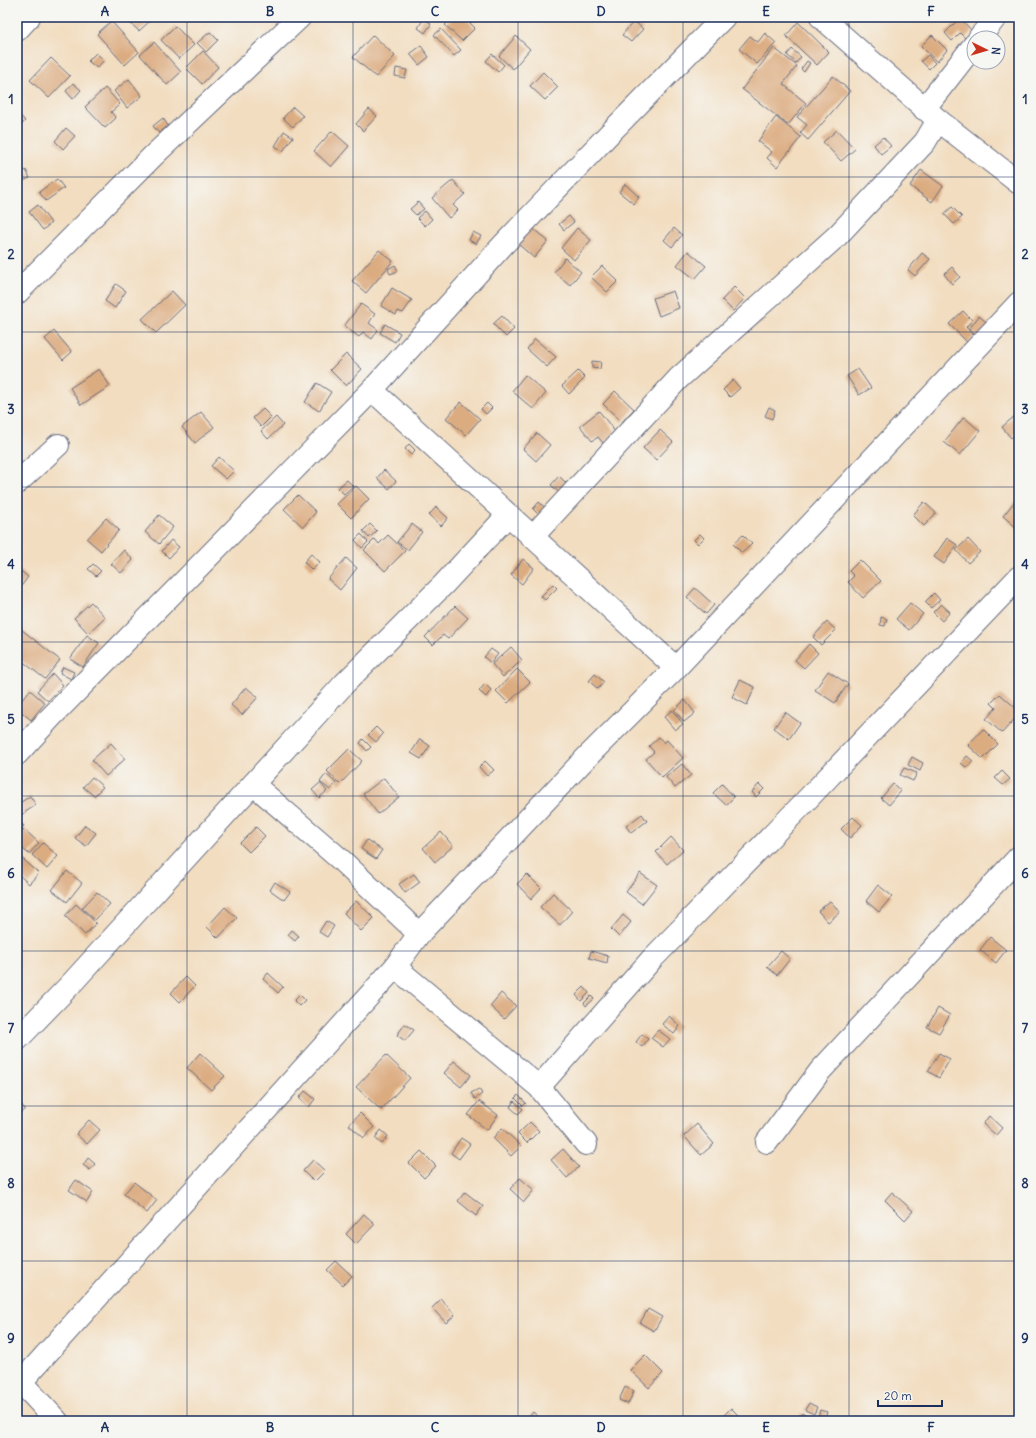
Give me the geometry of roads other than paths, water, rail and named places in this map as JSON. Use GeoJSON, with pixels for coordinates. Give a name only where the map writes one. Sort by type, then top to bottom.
{"type":"FeatureCollection","features":[{"type":"Feature","properties":{"kind":"street"},"geometry":{"type":"LineString","coordinates":[[17,30],[29,17]]}},
{"type":"Feature","properties":{"kind":"street"},"geometry":{"type":"LineString","coordinates":[[17,293],[153,156],[300,17]]}},
{"type":"Feature","properties":{"kind":"street"},"geometry":{"type":"LineString","coordinates":[[17,754],[57,711],[372,390],[503,245],[615,127],[724,17]]}},
{"type":"Feature","properties":{"kind":"street"},"geometry":{"type":"LineString","coordinates":[[821,17],[931,114],[1019,183]]}},
{"type":"Feature","properties":{"kind":"street"},"geometry":{"type":"LineString","coordinates":[[985,30],[996,17]]}},
{"type":"Feature","properties":{"kind":"street"},"geometry":{"type":"LineString","coordinates":[[532,537],[679,378],[838,235],[925,142],[931,114],[966,58]]}},
{"type":"Feature","properties":{"kind":"street"},"geometry":{"type":"LineString","coordinates":[[57,1421],[19,1380],[394,967],[419,934],[585,759],[676,668],[1019,303]]}},
{"type":"Feature","properties":{"kind":"street"},"geometry":{"type":"LineString","coordinates":[[372,390],[676,668]]}},
{"type":"Feature","properties":{"kind":"street"},"geometry":{"type":"LineString","coordinates":[[17,483],[58,445]]}},
{"type":"Feature","properties":{"kind":"street"},"geometry":{"type":"LineString","coordinates":[[17,1040],[345,683],[444,584],[508,514]]}},
{"type":"Feature","properties":{"kind":"street"},"geometry":{"type":"LineString","coordinates":[[539,1087],[651,960],[797,810],[1019,577]]}},
{"type":"Feature","properties":{"kind":"street"},"geometry":{"type":"LineString","coordinates":[[253,784],[341,860],[419,934]]}},
{"type":"Feature","properties":{"kind":"street"},"geometry":{"type":"LineString","coordinates":[[767,1142],[820,1071],[1019,857]]}},
{"type":"Feature","properties":{"kind":"street"},"geometry":{"type":"LineString","coordinates":[[394,967],[539,1087],[586,1144]]}}]}
